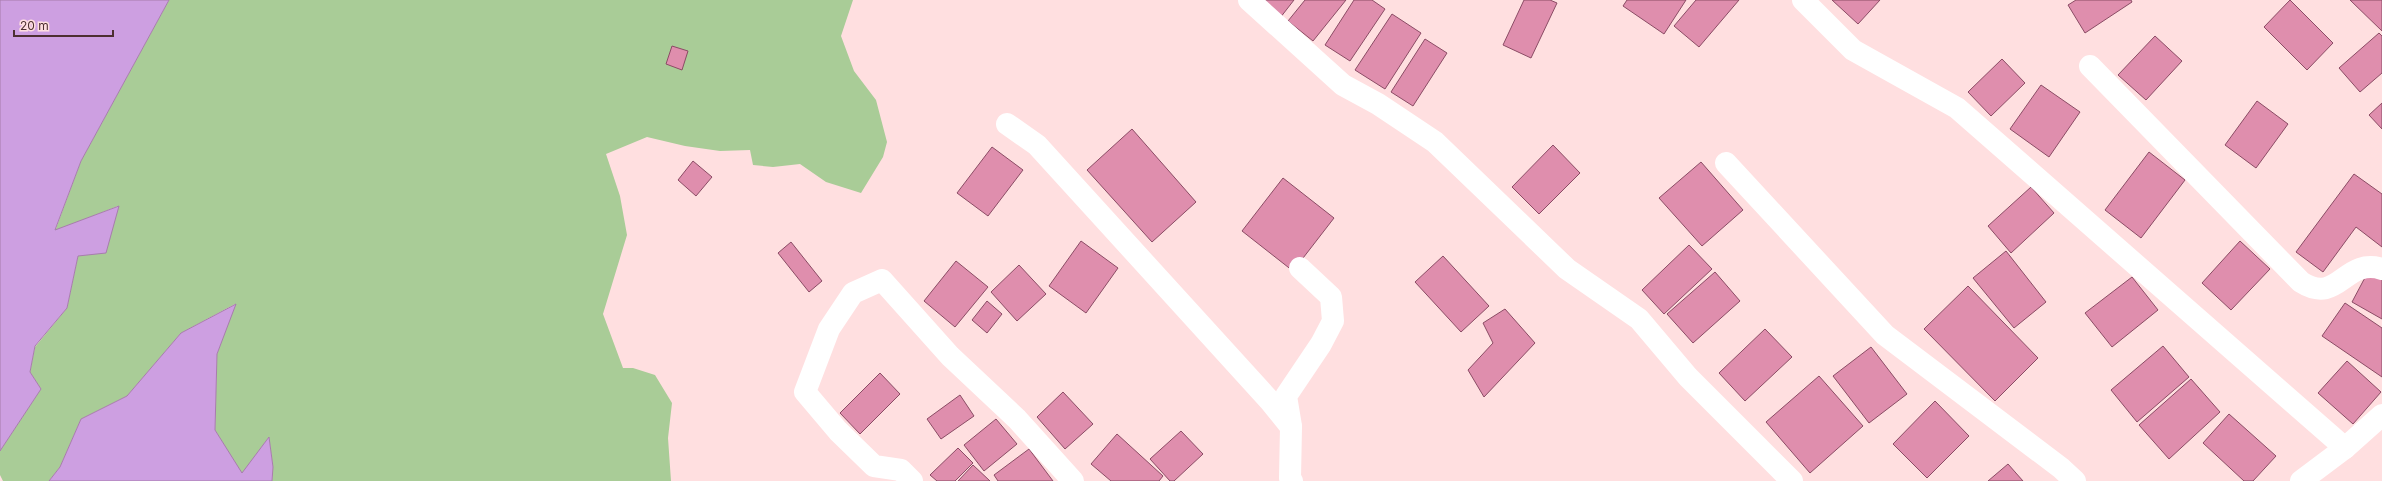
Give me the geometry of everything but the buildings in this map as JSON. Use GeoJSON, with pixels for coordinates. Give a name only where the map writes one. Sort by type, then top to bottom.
{"type":"FeatureCollection","features":[{"type":"Feature","properties":{"kind":"street"},"geometry":{"type":"LineString","coordinates":[[1249,0],[1344,85],[1378,104],[1435,142],[1567,269],[1639,319],[1688,377],[1792,481]]}},
{"type":"Feature","properties":{"kind":"street"},"geometry":{"type":"LineString","coordinates":[[1803,0],[1853,50],[1957,108],[2345,448]]}},
{"type":"Feature","properties":{"kind":"street"},"geometry":{"type":"LineString","coordinates":[[2090,66],[2301,282],[2316,289],[2327,290],[2358,269],[2366,266],[2382,269]]}},
{"type":"Feature","properties":{"kind":"street"},"geometry":{"type":"LineString","coordinates":[[1007,124],[1037,145],[1265,395],[1291,427]]}},
{"type":"Feature","properties":{"kind":"street"},"geometry":{"type":"LineString","coordinates":[[1726,163],[1885,335],[2061,468],[2075,481]]}},
{"type":"Feature","properties":{"kind":"street"},"geometry":{"type":"LineString","coordinates":[[1292,481],[1290,478],[1291,427],[1286,396],[1322,344],[1334,321],[1331,297],[1300,268]]}},
{"type":"Feature","properties":{"kind":"street"},"geometry":{"type":"LineString","coordinates":[[912,481],[901,470],[874,466],[838,431],[805,392],[828,329],[853,293],[882,280],[950,356],[1017,419],[1073,481]]}},
{"type":"Feature","properties":{"kind":"street"},"geometry":{"type":"LineString","coordinates":[[2301,481],[2345,448],[2382,415]]}},
{"type":"Feature","properties":{"kind":"green space"},"geometry":{"type":"Polygon","coordinates":[[[169,0],[853,0],[841,36],[854,71],[876,100],[887,142],[883,157],[861,193],[826,182],[800,164],[773,167],[753,165],[750,150],[720,151],[685,146],[647,137],[606,154],[620,196],[627,235],[603,314],[623,368],[633,368],[655,375],[672,403],[668,438],[671,481],[272,481],[273,467],[269,437],[242,474],[215,430],[217,354],[235,304],[181,333],[127,396],[81,419],[60,467],[49,481],[3,481],[0,475],[0,451],[41,389],[30,372],[35,347],[67,308],[78,256],[118,206],[55,231],[81,161],[169,0]]]}},
{"type":"Feature","properties":{"kind":"shaded area"},"geometry":{"type":"Polygon","coordinates":[[[0,0],[169,0],[81,161],[55,230],[119,206],[106,253],[78,256],[67,308],[35,346],[30,372],[41,389],[0,451],[0,0]]]}},
{"type":"Feature","properties":{"kind":"shaded area"},"geometry":{"type":"Polygon","coordinates":[[[236,304],[217,354],[215,430],[242,473],[269,437],[273,467],[272,481],[49,481],[60,467],[81,419],[127,396],[181,333],[236,304]]]}}]}
